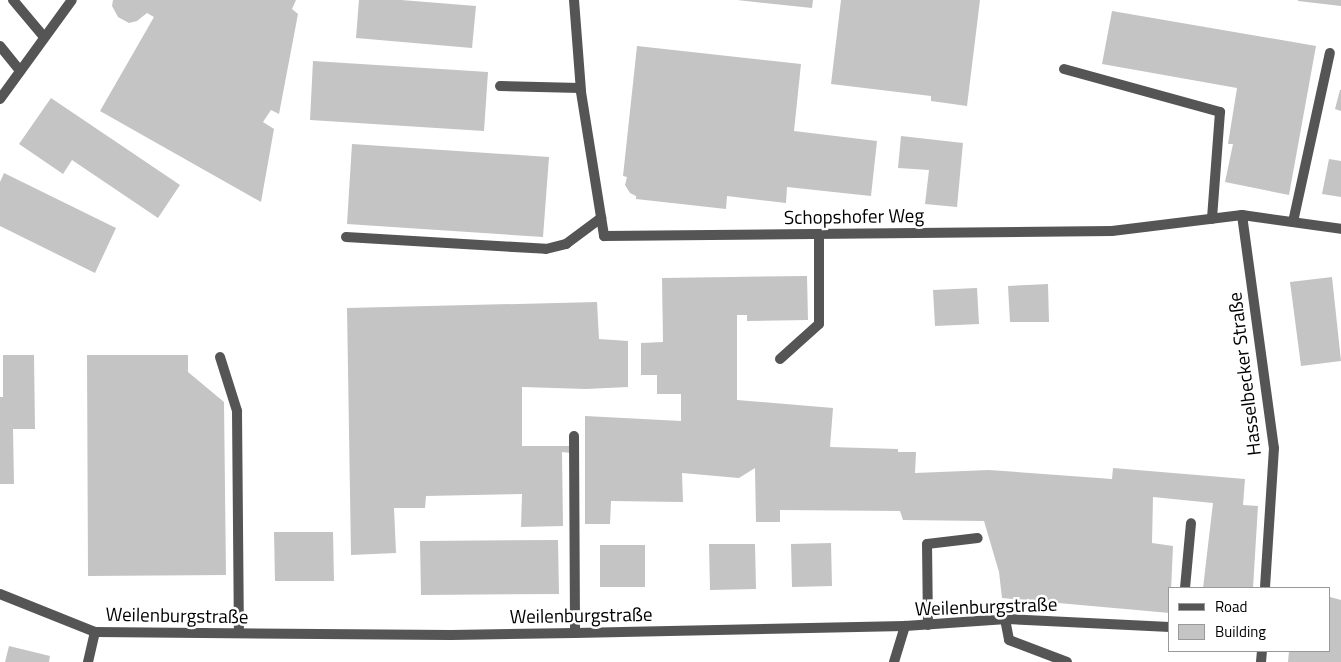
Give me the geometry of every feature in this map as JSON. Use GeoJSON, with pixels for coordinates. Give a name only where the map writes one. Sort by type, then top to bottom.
{"type":"FeatureCollection","features":[{"type":"Feature","properties":{"kind":"street"},"geometry":{"type":"LineString","coordinates":[[13,0],[44,38]]}},
{"type":"Feature","properties":{"kind":"street"},"geometry":{"type":"LineString","coordinates":[[0,99],[72,0]]}},
{"type":"Feature","properties":{"kind":"street","name":"Schopshofer Weg"},"geometry":{"type":"LineString","coordinates":[[574,0],[580,88],[604,236],[1112,231],[1242,215],[1341,229]]}},
{"type":"Feature","properties":{"kind":"street"},"geometry":{"type":"LineString","coordinates":[[0,46],[20,71]]}},
{"type":"Feature","properties":{"kind":"street"},"geometry":{"type":"LineString","coordinates":[[1293,222],[1330,53]]}},
{"type":"Feature","properties":{"kind":"street"},"geometry":{"type":"LineString","coordinates":[[1064,69],[1220,112],[1212,219]]}},
{"type":"Feature","properties":{"kind":"street"},"geometry":{"type":"LineString","coordinates":[[500,86],[580,88]]}},
{"type":"Feature","properties":{"kind":"street","name":"Hasselbecker Straße"},"geometry":{"type":"LineString","coordinates":[[1242,215],[1274,448],[1265,587]]}},
{"type":"Feature","properties":{"kind":"street"},"geometry":{"type":"LineString","coordinates":[[346,237],[546,250],[566,244],[601,218]]}},
{"type":"Feature","properties":{"kind":"street"},"geometry":{"type":"LineString","coordinates":[[780,359],[819,324],[819,234]]}},
{"type":"Feature","properties":{"kind":"street"},"geometry":{"type":"LineString","coordinates":[[220,357],[237,411],[239,634]]}},
{"type":"Feature","properties":{"kind":"street"},"geometry":{"type":"LineString","coordinates":[[574,436],[575,633]]}},
{"type":"Feature","properties":{"kind":"street"},"geometry":{"type":"LineString","coordinates":[[1185,587],[1191,523]]}},
{"type":"Feature","properties":{"kind":"street"},"geometry":{"type":"LineString","coordinates":[[928,625],[928,544],[978,538]]}},
{"type":"Feature","properties":{"kind":"street","name":"Weilenburgstraße"},"geometry":{"type":"LineString","coordinates":[[0,594],[95,632],[239,634],[575,633],[905,626],[1005,619],[1168,627]]}},
{"type":"Feature","properties":{"kind":"street"},"geometry":{"type":"LineString","coordinates":[[1005,619],[1009,640],[1067,662]]}},
{"type":"Feature","properties":{"kind":"street"},"geometry":{"type":"LineString","coordinates":[[894,662],[905,626]]}},
{"type":"Feature","properties":{"kind":"street"},"geometry":{"type":"LineString","coordinates":[[88,662],[95,632]]}},
{"type":"Feature","properties":{"kind":"building"},"geometry":{"type":"Polygon","coordinates":[[[113,0],[296,0],[292,9],[298,14],[279,114],[271,110],[263,122],[274,129],[261,202],[100,111],[154,17],[147,13],[137,21],[129,23],[118,17],[112,6],[113,0]]]}},
{"type":"Feature","properties":{"kind":"building"},"geometry":{"type":"Polygon","coordinates":[[[359,0],[401,0],[476,6],[472,48],[356,38],[359,0]]]}},
{"type":"Feature","properties":{"kind":"building"},"geometry":{"type":"Polygon","coordinates":[[[737,0],[813,0],[812,8],[737,0]]]}},
{"type":"Feature","properties":{"kind":"building"},"geometry":{"type":"Polygon","coordinates":[[[841,0],[980,0],[967,106],[931,101],[931,96],[831,84],[841,0]]]}},
{"type":"Feature","properties":{"kind":"building"},"geometry":{"type":"Polygon","coordinates":[[[1341,0],[1341,6],[1298,1],[1341,0]]]}},
{"type":"Feature","properties":{"kind":"building"},"geometry":{"type":"Polygon","coordinates":[[[1112,11],[1316,46],[1289,195],[1225,182],[1233,144],[1228,144],[1237,88],[1102,64],[1112,11]]]}},
{"type":"Feature","properties":{"kind":"building"},"geometry":{"type":"Polygon","coordinates":[[[637,46],[801,64],[794,131],[877,141],[871,196],[787,187],[786,203],[727,196],[726,209],[636,199],[636,196],[630,193],[625,185],[627,177],[623,176],[637,46]]]}},
{"type":"Feature","properties":{"kind":"building"},"geometry":{"type":"Polygon","coordinates":[[[313,61],[488,72],[484,131],[310,120],[313,61]]]}},
{"type":"Feature","properties":{"kind":"building"},"geometry":{"type":"Polygon","coordinates":[[[1341,90],[1341,111],[1335,109],[1341,90]]]}},
{"type":"Feature","properties":{"kind":"building"},"geometry":{"type":"Polygon","coordinates":[[[51,98],[180,185],[158,218],[72,160],[63,174],[19,144],[51,98]]]}},
{"type":"Feature","properties":{"kind":"building"},"geometry":{"type":"Polygon","coordinates":[[[901,136],[963,143],[957,207],[925,204],[929,170],[898,168],[901,136]]]}},
{"type":"Feature","properties":{"kind":"building"},"geometry":{"type":"Polygon","coordinates":[[[352,144],[549,157],[543,237],[347,224],[352,144]]]}},
{"type":"Feature","properties":{"kind":"building"},"geometry":{"type":"Polygon","coordinates":[[[1329,159],[1341,161],[1341,197],[1322,194],[1329,159]]]}},
{"type":"Feature","properties":{"kind":"building"},"geometry":{"type":"Polygon","coordinates":[[[4,173],[116,228],[95,273],[0,226],[0,182],[4,173]]]}},
{"type":"Feature","properties":{"kind":"building"},"geometry":{"type":"Polygon","coordinates":[[[807,276],[808,320],[747,321],[747,315],[737,315],[737,400],[833,408],[830,447],[898,449],[898,452],[916,452],[915,473],[989,470],[1112,479],[1113,468],[1245,479],[1243,505],[1258,506],[1253,587],[1203,587],[1213,503],[1153,497],[1152,543],[1173,546],[1171,587],[1168,587],[1168,613],[1002,598],[999,572],[984,521],[903,520],[900,511],[780,510],[780,522],[756,522],[755,468],[739,478],[682,473],[683,502],[611,501],[610,524],[585,524],[585,416],[681,421],[681,394],[657,394],[657,375],[641,375],[641,343],[663,342],[662,278],[807,276]]]}},
{"type":"Feature","properties":{"kind":"building"},"geometry":{"type":"Polygon","coordinates":[[[1332,277],[1341,361],[1301,366],[1290,282],[1332,277]]]}},
{"type":"Feature","properties":{"kind":"building"},"geometry":{"type":"Polygon","coordinates":[[[1048,284],[1049,322],[1010,322],[1008,286],[1048,284]]]}},
{"type":"Feature","properties":{"kind":"building"},"geometry":{"type":"Polygon","coordinates":[[[977,288],[979,324],[935,326],[933,290],[977,288]]]}},
{"type":"Feature","properties":{"kind":"building"},"geometry":{"type":"Polygon","coordinates":[[[597,302],[599,339],[628,341],[628,387],[586,389],[522,387],[522,446],[570,446],[571,453],[562,452],[563,526],[521,527],[522,494],[426,496],[425,508],[394,508],[396,553],[351,555],[347,308],[597,302]]]}},
{"type":"Feature","properties":{"kind":"building"},"geometry":{"type":"Polygon","coordinates":[[[3,355],[34,355],[35,429],[13,429],[14,484],[0,484],[0,397],[3,397],[3,355]]]}},
{"type":"Feature","properties":{"kind":"building"},"geometry":{"type":"Polygon","coordinates":[[[87,355],[188,355],[188,372],[224,402],[226,575],[88,576],[87,355]]]}},
{"type":"Feature","properties":{"kind":"building"},"geometry":{"type":"Polygon","coordinates":[[[274,532],[333,532],[334,581],[275,581],[274,532]]]}},
{"type":"Feature","properties":{"kind":"building"},"geometry":{"type":"Polygon","coordinates":[[[558,540],[559,594],[421,595],[420,541],[558,540]]]}},
{"type":"Feature","properties":{"kind":"building"},"geometry":{"type":"Polygon","coordinates":[[[831,543],[832,586],[792,587],[791,544],[831,543]]]}},
{"type":"Feature","properties":{"kind":"building"},"geometry":{"type":"Polygon","coordinates":[[[709,544],[755,544],[756,589],[710,590],[709,544]]]}},
{"type":"Feature","properties":{"kind":"building"},"geometry":{"type":"Polygon","coordinates":[[[600,545],[645,545],[645,587],[600,587],[600,545]]]}},
{"type":"Feature","properties":{"kind":"building"},"geometry":{"type":"Polygon","coordinates":[[[1331,597],[1341,600],[1341,662],[1288,662],[1289,652],[1331,652],[1331,597]]]}},
{"type":"Feature","properties":{"kind":"building"},"geometry":{"type":"Polygon","coordinates":[[[9,646],[50,656],[49,662],[5,662],[9,646]]]}}]}
